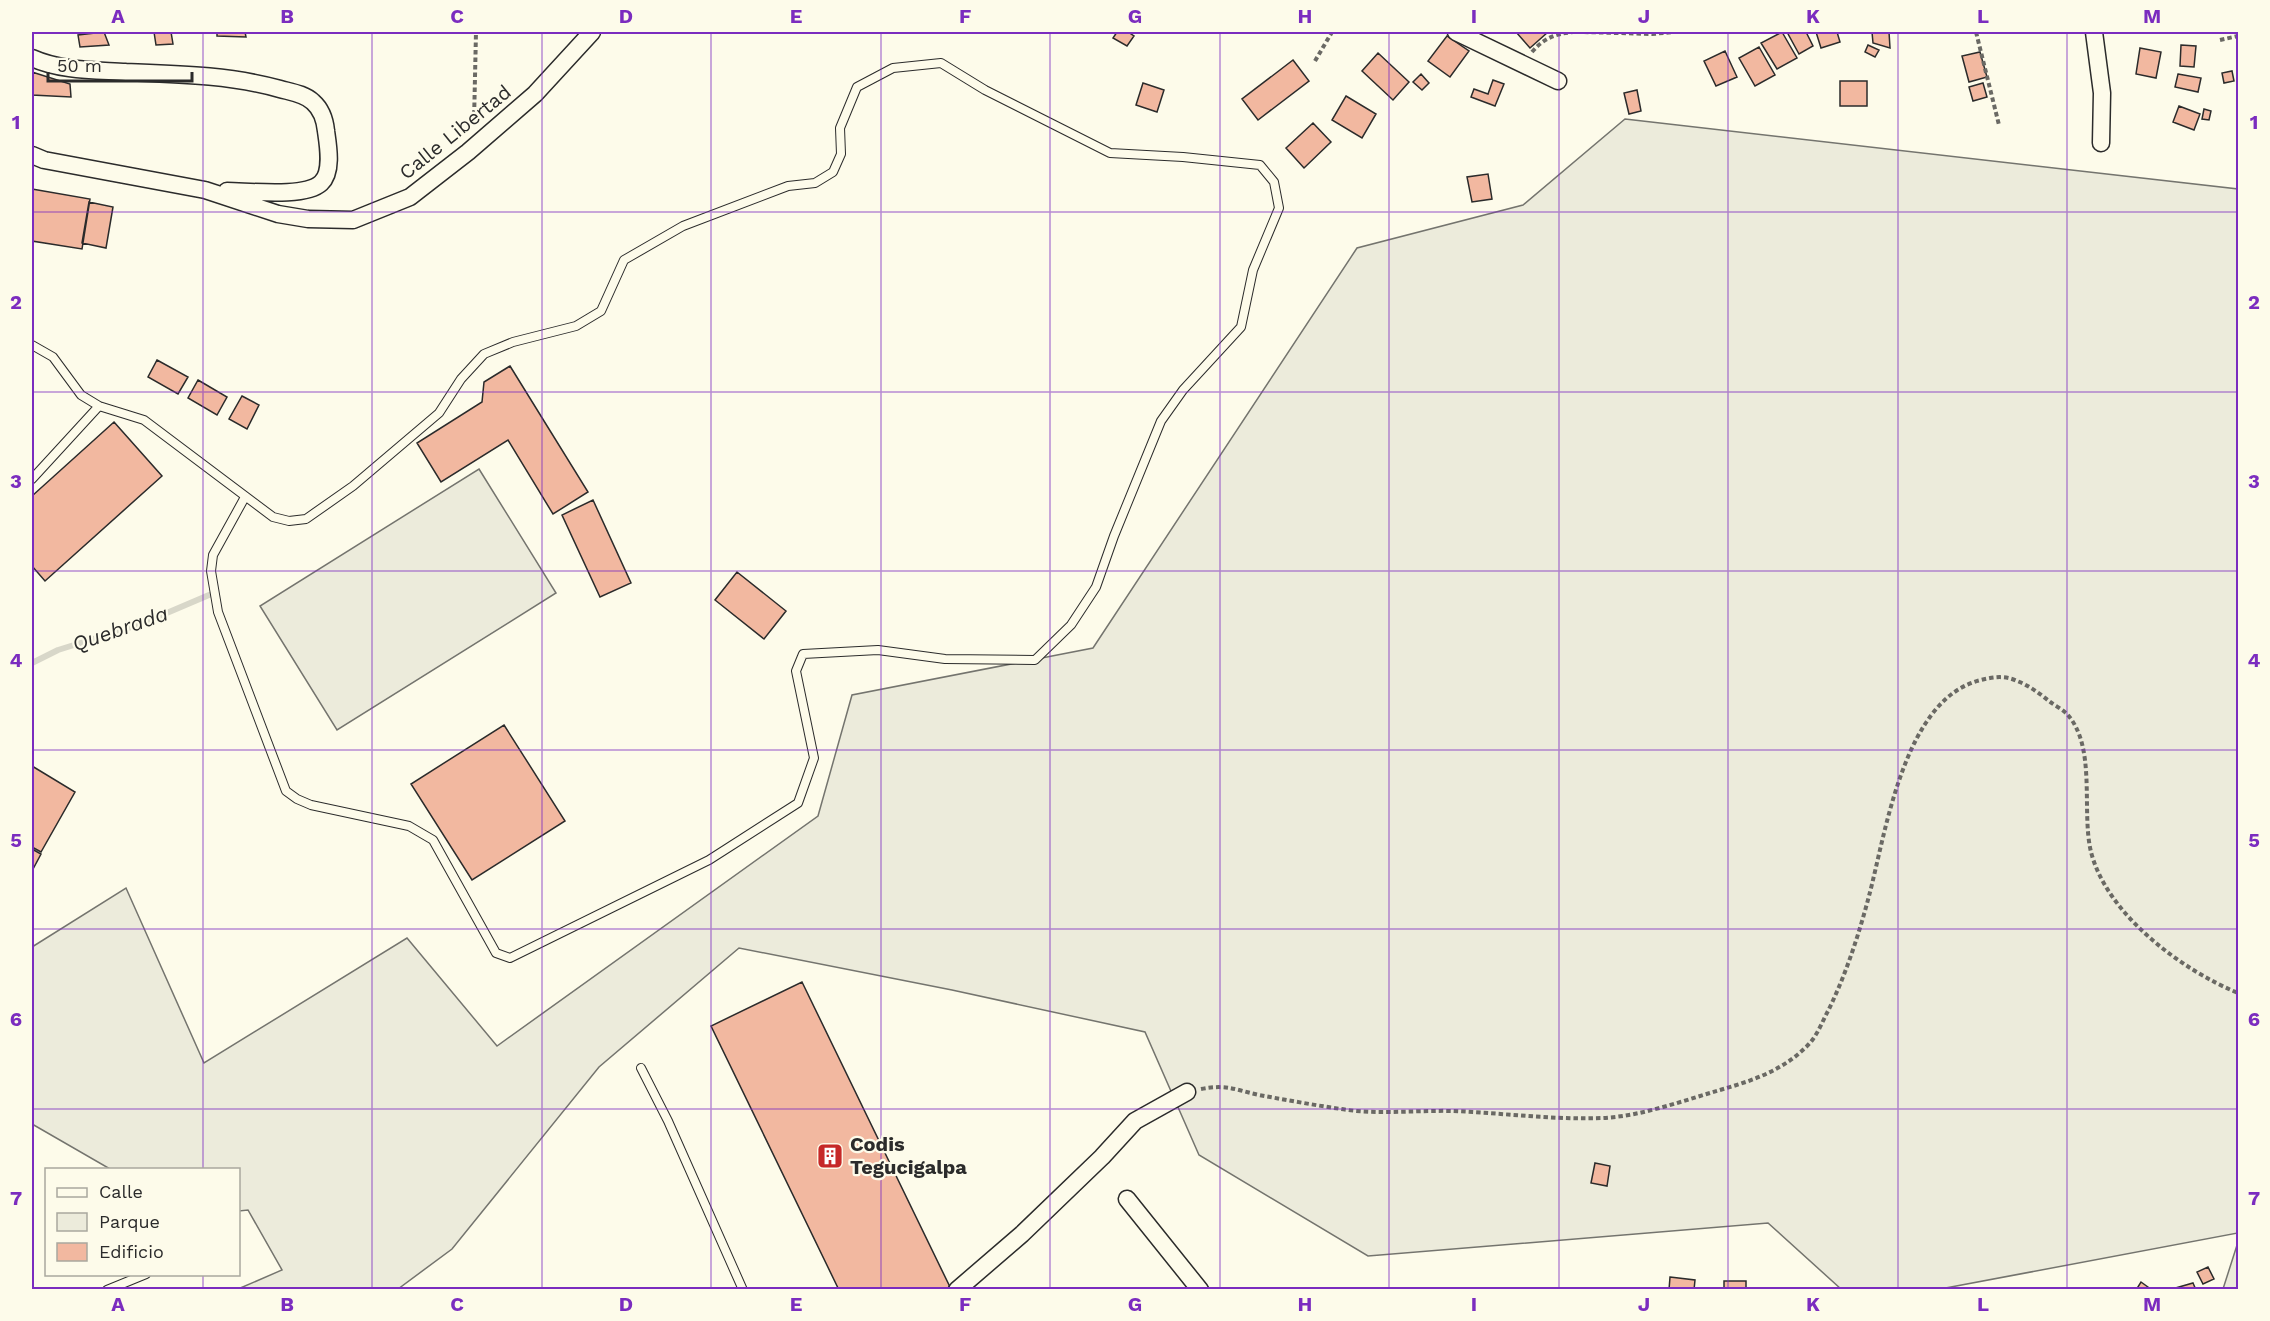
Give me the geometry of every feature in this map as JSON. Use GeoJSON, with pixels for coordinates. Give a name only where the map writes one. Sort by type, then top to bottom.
{"type":"FeatureCollection","features":[{"type":"Feature","properties":{"kind":"street","name":"Calle Libertad"},"geometry":{"type":"LineString","coordinates":[[205,190],[266,208],[278,214],[308,219],[353,220],[410,197],[468,152],[535,94],[592,32]]}},
{"type":"Feature","properties":{"kind":"street"},"geometry":{"type":"LineString","coordinates":[[1456,32],[1558,81]]}},
{"type":"Feature","properties":{"kind":"street"},"geometry":{"type":"LineString","coordinates":[[2094,32],[2102,93],[2102,143]]}},
{"type":"Feature","properties":{"kind":"street"},"geometry":{"type":"LineString","coordinates":[[32,58],[46,64],[80,70],[176,74],[253,82],[303,96],[314,102],[321,113],[326,126],[329,155],[326,175],[321,183],[302,191],[271,192],[205,190],[142,180],[90,167],[44,160],[32,155]]}},
{"type":"Feature","properties":{"kind":"street"},"geometry":{"type":"LineString","coordinates":[[266,208],[266,197],[271,192]]}},
{"type":"Feature","properties":{"kind":"street"},"geometry":{"type":"LineString","coordinates":[[957,1290],[1030,1227],[1102,1157],[1135,1121],[1187,1092]]}},
{"type":"Feature","properties":{"kind":"street"},"geometry":{"type":"LineString","coordinates":[[1127,1198],[1200,1290]]}},
{"type":"Feature","properties":{"kind":"lane"},"geometry":{"type":"LineString","coordinates":[[32,345],[53,357],[81,395],[99,406],[144,420],[273,517],[289,521],[306,519],[353,486],[439,413],[461,379],[484,354],[513,342],[576,327],[601,311],[624,260],[684,226],[788,186],[814,183],[833,172],[841,154],[840,128],[857,87],[893,68],[941,63],[985,90],[1110,153],[1183,157],[1260,165],[1274,182],[1279,208],[1253,270],[1240,327],[1183,390],[1161,421],[1114,536],[1096,587],[1071,625],[1035,660],[945,659],[878,650],[803,654],[796,671],[814,758],[798,803],[709,860],[510,958],[496,953],[433,840],[423,832],[410,826],[310,805],[286,791],[218,612],[211,571],[213,555],[245,496]]}},
{"type":"Feature","properties":{"kind":"lane"},"geometry":{"type":"LineString","coordinates":[[32,479],[99,406]]}},
{"type":"Feature","properties":{"kind":"lane"},"geometry":{"type":"LineString","coordinates":[[641,1068],[668,1121],[743,1290]]}},
{"type":"Feature","properties":{"kind":"lane"},"geometry":{"type":"LineString","coordinates":[[107,1290],[143,1276]]}},
{"type":"Feature","properties":{"kind":"path"},"geometry":{"type":"LineString","coordinates":[[474,122],[476,32]]}},
{"type":"Feature","properties":{"kind":"path"},"geometry":{"type":"LineString","coordinates":[[1315,61],[1332,32]]}},
{"type":"Feature","properties":{"kind":"path"},"geometry":{"type":"LineString","coordinates":[[1521,64],[1539,43],[1554,34],[1573,32]]}},
{"type":"Feature","properties":{"kind":"path"},"geometry":{"type":"LineString","coordinates":[[1584,32],[1652,34],[1674,32]]}},
{"type":"Feature","properties":{"kind":"path"},"geometry":{"type":"LineString","coordinates":[[1976,32],[1999,125]]}},
{"type":"Feature","properties":{"kind":"path"},"geometry":{"type":"LineString","coordinates":[[2220,39],[2238,36]]}},
{"type":"Feature","properties":{"kind":"path"},"geometry":{"type":"LineString","coordinates":[[1187,1092],[1213,1086],[1233,1087],[1254,1094],[1346,1110],[1454,1111],[1607,1118],[1659,1108],[1753,1080],[1789,1062],[1816,1037],[1837,992],[1868,900],[1895,788],[1925,723],[1948,695],[1973,682],[1995,677],[2008,677],[2020,682],[2045,698],[2067,714],[2081,737],[2092,855],[2119,906],[2144,933],[2181,963],[2238,993]]}},
{"type":"Feature","properties":{"kind":"green space"},"geometry":{"type":"Polygon","coordinates":[[[1625,119],[2238,189],[2238,1233],[1935,1290],[1841,1289],[1768,1223],[1368,1256],[1199,1155],[1145,1032],[952,990],[739,948],[599,1067],[452,1249],[398,1289],[238,1289],[282,1270],[248,1210],[240,1211],[240,1168],[108,1168],[32,1124],[32,947],[126,888],[204,1063],[407,938],[497,1046],[818,816],[852,695],[1093,648],[1357,248],[1523,205],[1625,119]]]}},
{"type":"Feature","properties":{"kind":"green space"},"geometry":{"type":"Polygon","coordinates":[[[479,469],[556,593],[337,730],[260,606],[479,469]]]}},
{"type":"Feature","properties":{"kind":"green space"},"geometry":{"type":"Polygon","coordinates":[[[2238,1242],[2238,1289],[2223,1289],[2238,1242]]]}},
{"type":"Feature","properties":{"kind":"building"},"geometry":{"type":"Polygon","coordinates":[[[104,32],[109,45],[80,47],[78,35],[104,32]]]}},
{"type":"Feature","properties":{"kind":"building"},"geometry":{"type":"Polygon","coordinates":[[[154,32],[171,32],[173,44],[156,45],[154,32]]]}},
{"type":"Feature","properties":{"kind":"building"},"geometry":{"type":"Polygon","coordinates":[[[217,32],[245,32],[246,37],[217,36],[217,32]]]}},
{"type":"Feature","properties":{"kind":"building"},"geometry":{"type":"Polygon","coordinates":[[[1117,32],[1128,32],[1134,36],[1127,46],[1113,38],[1117,32]]]}},
{"type":"Feature","properties":{"kind":"building"},"geometry":{"type":"Polygon","coordinates":[[[1516,32],[1548,32],[1530,48],[1516,32]]]}},
{"type":"Feature","properties":{"kind":"building"},"geometry":{"type":"Polygon","coordinates":[[[1782,32],[1797,58],[1777,69],[1761,43],[1782,32]]]}},
{"type":"Feature","properties":{"kind":"building"},"geometry":{"type":"Polygon","coordinates":[[[1787,32],[1806,32],[1813,46],[1799,54],[1787,32]]]}},
{"type":"Feature","properties":{"kind":"building"},"geometry":{"type":"Polygon","coordinates":[[[1816,32],[1837,32],[1840,42],[1821,48],[1816,32]]]}},
{"type":"Feature","properties":{"kind":"building"},"geometry":{"type":"Polygon","coordinates":[[[1872,32],[1889,32],[1890,48],[1873,43],[1872,32]]]}},
{"type":"Feature","properties":{"kind":"building"},"geometry":{"type":"Polygon","coordinates":[[[1447,36],[1469,51],[1450,77],[1428,61],[1447,36]]]}},
{"type":"Feature","properties":{"kind":"building"},"geometry":{"type":"Polygon","coordinates":[[[1868,45],[1879,50],[1875,57],[1865,52],[1868,45]]]}},
{"type":"Feature","properties":{"kind":"building"},"geometry":{"type":"Polygon","coordinates":[[[2181,45],[2196,46],[2194,67],[2180,66],[2181,45]]]}},
{"type":"Feature","properties":{"kind":"building"},"geometry":{"type":"Polygon","coordinates":[[[1759,47],[1775,75],[1755,86],[1739,58],[1759,47]]]}},
{"type":"Feature","properties":{"kind":"building"},"geometry":{"type":"Polygon","coordinates":[[[2140,48],[2161,52],[2156,78],[2136,74],[2140,48]]]}},
{"type":"Feature","properties":{"kind":"building"},"geometry":{"type":"Polygon","coordinates":[[[1725,51],[1737,77],[1716,86],[1704,61],[1725,51]]]}},
{"type":"Feature","properties":{"kind":"building"},"geometry":{"type":"Polygon","coordinates":[[[1980,52],[1987,77],[1969,82],[1962,56],[1980,52]]]}},
{"type":"Feature","properties":{"kind":"building"},"geometry":{"type":"Polygon","coordinates":[[[1378,53],[1409,82],[1393,100],[1362,71],[1378,53]]]}},
{"type":"Feature","properties":{"kind":"building"},"geometry":{"type":"Polygon","coordinates":[[[1293,60],[1309,81],[1258,120],[1242,99],[1293,60]]]}},
{"type":"Feature","properties":{"kind":"building"},"geometry":{"type":"Polygon","coordinates":[[[2232,71],[2234,81],[2224,83],[2222,73],[2232,71]]]}},
{"type":"Feature","properties":{"kind":"building"},"geometry":{"type":"Polygon","coordinates":[[[32,72],[70,84],[71,97],[32,95],[32,72]]]}},
{"type":"Feature","properties":{"kind":"building"},"geometry":{"type":"Polygon","coordinates":[[[1421,74],[1429,83],[1422,90],[1413,82],[1421,74]]]}},
{"type":"Feature","properties":{"kind":"building"},"geometry":{"type":"Polygon","coordinates":[[[2178,74],[2201,78],[2198,92],[2175,87],[2178,74]]]}},
{"type":"Feature","properties":{"kind":"building"},"geometry":{"type":"Polygon","coordinates":[[[1493,80],[1504,84],[1495,106],[1471,97],[1474,89],[1488,94],[1493,80]]]}},
{"type":"Feature","properties":{"kind":"building"},"geometry":{"type":"Polygon","coordinates":[[[1840,81],[1867,81],[1867,106],[1840,106],[1840,81]]]}},
{"type":"Feature","properties":{"kind":"building"},"geometry":{"type":"Polygon","coordinates":[[[1143,83],[1164,90],[1157,112],[1136,105],[1143,83]]]}},
{"type":"Feature","properties":{"kind":"building"},"geometry":{"type":"Polygon","coordinates":[[[1983,83],[1987,97],[1973,101],[1969,87],[1983,83]]]}},
{"type":"Feature","properties":{"kind":"building"},"geometry":{"type":"Polygon","coordinates":[[[1637,90],[1641,111],[1629,114],[1624,93],[1637,90]]]}},
{"type":"Feature","properties":{"kind":"building"},"geometry":{"type":"Polygon","coordinates":[[[1346,96],[1376,114],[1362,138],[1332,120],[1346,96]]]}},
{"type":"Feature","properties":{"kind":"building"},"geometry":{"type":"Polygon","coordinates":[[[2179,106],[2200,114],[2194,130],[2173,122],[2179,106]]]}},
{"type":"Feature","properties":{"kind":"building"},"geometry":{"type":"Polygon","coordinates":[[[2204,109],[2211,111],[2209,120],[2202,119],[2204,109]]]}},
{"type":"Feature","properties":{"kind":"building"},"geometry":{"type":"Polygon","coordinates":[[[1313,123],[1331,142],[1304,168],[1286,148],[1313,123]]]}},
{"type":"Feature","properties":{"kind":"building"},"geometry":{"type":"Polygon","coordinates":[[[1488,174],[1492,199],[1472,202],[1467,177],[1488,174]]]}},
{"type":"Feature","properties":{"kind":"building"},"geometry":{"type":"Polygon","coordinates":[[[32,189],[90,199],[82,249],[32,241],[32,189]]]}},
{"type":"Feature","properties":{"kind":"building"},"geometry":{"type":"Polygon","coordinates":[[[89,202],[113,207],[106,248],[82,243],[89,202]]]}},
{"type":"Feature","properties":{"kind":"building"},"geometry":{"type":"Polygon","coordinates":[[[157,360],[188,377],[178,394],[148,377],[157,360]]]}},
{"type":"Feature","properties":{"kind":"building"},"geometry":{"type":"Polygon","coordinates":[[[510,366],[588,492],[553,514],[508,440],[441,482],[417,443],[482,402],[484,382],[510,366]]]}},
{"type":"Feature","properties":{"kind":"building"},"geometry":{"type":"Polygon","coordinates":[[[198,380],[227,397],[217,415],[188,398],[198,380]]]}},
{"type":"Feature","properties":{"kind":"building"},"geometry":{"type":"Polygon","coordinates":[[[242,396],[259,405],[247,429],[229,419],[242,396]]]}},
{"type":"Feature","properties":{"kind":"building"},"geometry":{"type":"Polygon","coordinates":[[[114,422],[162,476],[45,581],[32,566],[32,496],[114,422]]]}},
{"type":"Feature","properties":{"kind":"building"},"geometry":{"type":"Polygon","coordinates":[[[593,500],[631,583],[600,597],[562,515],[593,500]]]}},
{"type":"Feature","properties":{"kind":"building"},"geometry":{"type":"Polygon","coordinates":[[[737,572],[786,611],[764,639],[715,600],[737,572]]]}},
{"type":"Feature","properties":{"kind":"building"},"geometry":{"type":"Polygon","coordinates":[[[504,725],[565,821],[472,880],[411,784],[504,725]]]}},
{"type":"Feature","properties":{"kind":"building"},"geometry":{"type":"Polygon","coordinates":[[[32,766],[75,792],[41,852],[32,847],[32,766]]]}},
{"type":"Feature","properties":{"kind":"building"},"geometry":{"type":"Polygon","coordinates":[[[32,849],[41,854],[32,871],[32,849]]]}},
{"type":"Feature","properties":{"kind":"building","name":"Codis Tegucigalpa"},"geometry":{"type":"Polygon","coordinates":[[[802,982],[950,1287],[944,1290],[839,1290],[711,1026],[802,982]]]}},
{"type":"Feature","properties":{"kind":"building"},"geometry":{"type":"Polygon","coordinates":[[[1595,1163],[1610,1166],[1607,1186],[1591,1183],[1595,1163]]]}},
{"type":"Feature","properties":{"kind":"building"},"geometry":{"type":"Polygon","coordinates":[[[2208,1267],[2214,1279],[2203,1284],[2197,1272],[2208,1267]]]}},
{"type":"Feature","properties":{"kind":"building"},"geometry":{"type":"Polygon","coordinates":[[[1670,1277],[1695,1280],[1694,1290],[1669,1290],[1670,1277]]]}},
{"type":"Feature","properties":{"kind":"building"},"geometry":{"type":"Polygon","coordinates":[[[1724,1281],[1746,1281],[1746,1290],[1724,1290],[1724,1281]]]}},
{"type":"Feature","properties":{"kind":"building"},"geometry":{"type":"Polygon","coordinates":[[[2141,1282],[2152,1290],[2136,1290],[2141,1282]]]}},
{"type":"Feature","properties":{"kind":"building"},"geometry":{"type":"Polygon","coordinates":[[[2193,1283],[2196,1290],[2172,1289],[2193,1283]]]}},
{"type":"Feature","properties":{"kind":"waterway","name":"Quebrada"},"geometry":{"type":"LineString","coordinates":[[32,663],[58,650],[141,624],[209,595]]}},
{"type":"Feature","properties":{"kind":"place","name":"Codis Tegucigalpa"},"geometry":{"type":"Point","coordinates":[830,1156]}}]}
